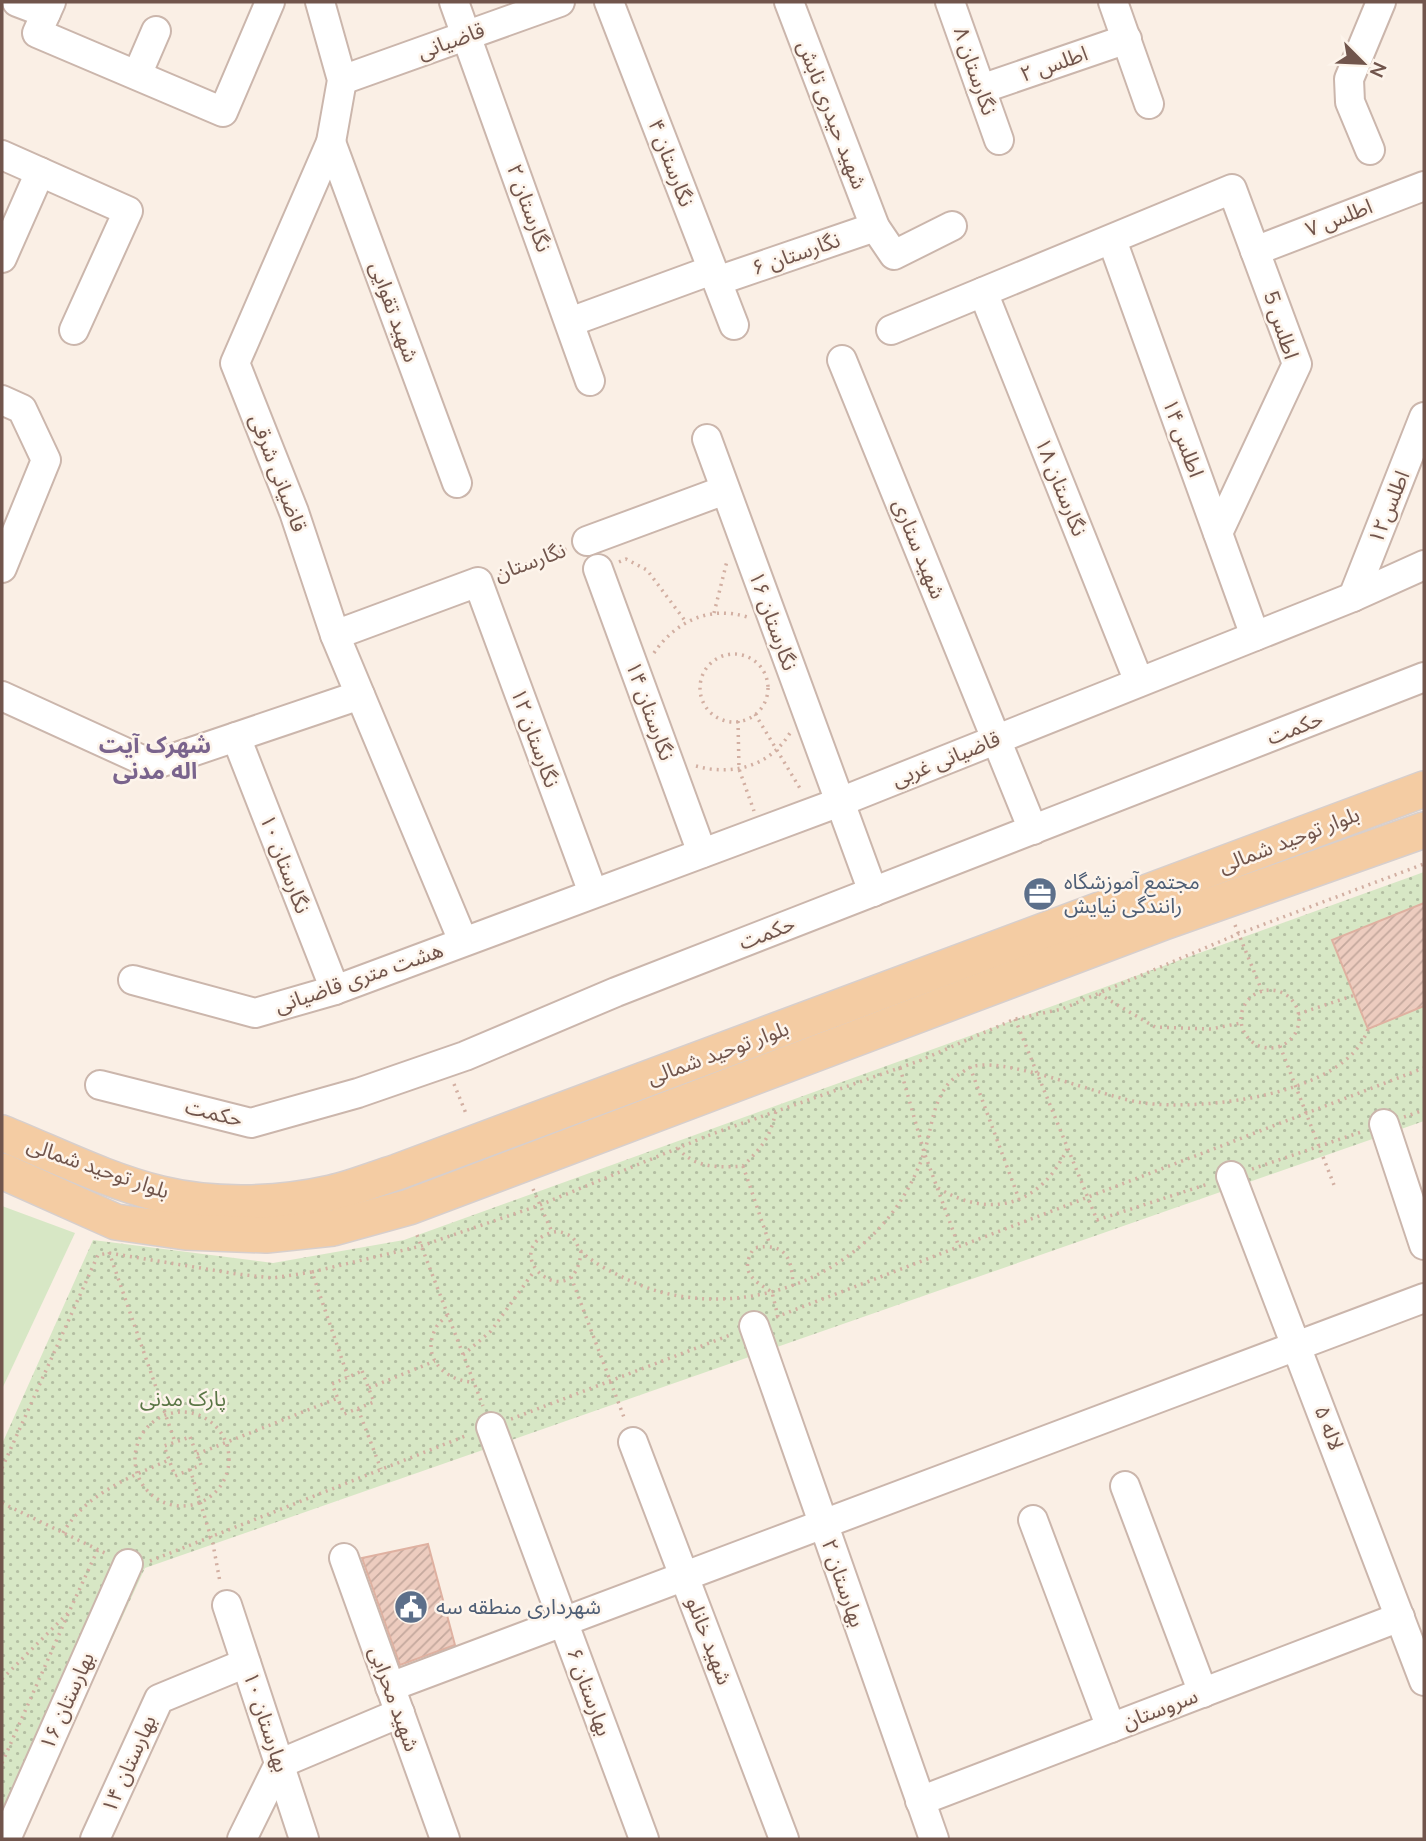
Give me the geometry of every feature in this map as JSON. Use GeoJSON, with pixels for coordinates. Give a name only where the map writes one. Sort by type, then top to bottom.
{"type":"FeatureCollection","features":[{"type":"Feature","properties":{"kind":"main road","name":"بلوار توحید شمالی"},"geometry":{"type":"LineString","coordinates":[[2,1133],[113,1178],[162,1194],[224,1203],[331,1193],[397,1172],[1424,789]]}},
{"type":"Feature","properties":{"kind":"main road","name":"بلوار توحید شمالی"},"geometry":{"type":"LineString","coordinates":[[2,1171],[116,1222],[186,1232],[266,1236],[333,1228],[409,1207],[1224,901],[1424,830]]}},
{"type":"Feature","properties":{"kind":"street"},"geometry":{"type":"LineString","coordinates":[[17,2],[49,8],[37,33],[223,112],[270,2]]}},
{"type":"Feature","properties":{"kind":"street","name":"قاضیانی شرقی"},"geometry":{"type":"LineString","coordinates":[[320,2],[342,80],[331,142],[235,363],[294,512],[335,635],[463,941]]}},
{"type":"Feature","properties":{"kind":"street","name":"نگارستان ۲"},"geometry":{"type":"LineString","coordinates":[[454,2],[590,381]]}},
{"type":"Feature","properties":{"kind":"street","name":"قاضیانی"},"geometry":{"type":"LineString","coordinates":[[342,80],[560,2]]}},
{"type":"Feature","properties":{"kind":"street","name":"نگارستان ۴"},"geometry":{"type":"LineString","coordinates":[[609,2],[734,325]]}},
{"type":"Feature","properties":{"kind":"street","name":"شهید حیدری تابش"},"geometry":{"type":"LineString","coordinates":[[789,2],[875,227],[894,255],[952,226]]}},
{"type":"Feature","properties":{"kind":"street","name":"نگارستان ۸"},"geometry":{"type":"LineString","coordinates":[[950,2],[999,140]]}},
{"type":"Feature","properties":{"kind":"street"},"geometry":{"type":"LineString","coordinates":[[1114,2],[1149,104]]}},
{"type":"Feature","properties":{"kind":"street"},"geometry":{"type":"LineString","coordinates":[[1370,150],[1350,102],[1349,79],[1381,2]]}},
{"type":"Feature","properties":{"kind":"street"},"geometry":{"type":"LineString","coordinates":[[137,75],[156,31]]}},
{"type":"Feature","properties":{"kind":"street","name":"اطلس ۲"},"geometry":{"type":"LineString","coordinates":[[981,89],[1127,39]]}},
{"type":"Feature","properties":{"kind":"street","name":"شهید تقوایی"},"geometry":{"type":"LineString","coordinates":[[331,142],[457,483]]}},
{"type":"Feature","properties":{"kind":"street"},"geometry":{"type":"LineString","coordinates":[[2,155],[128,211],[74,330]]}},
{"type":"Feature","properties":{"kind":"street"},"geometry":{"type":"LineString","coordinates":[[2,258],[40,172]]}},
{"type":"Feature","properties":{"kind":"street","name":"اطلس ۷"},"geometry":{"type":"LineString","coordinates":[[1255,251],[1424,186]]}},
{"type":"Feature","properties":{"kind":"street","name":"اطلس 5"},"geometry":{"type":"LineString","coordinates":[[1112,240],[1233,190],[1297,364],[1218,533]]}},
{"type":"Feature","properties":{"kind":"street","name":"نگارستان ۶"},"geometry":{"type":"LineString","coordinates":[[570,322],[875,227]]}},
{"type":"Feature","properties":{"kind":"street"},"geometry":{"type":"LineString","coordinates":[[891,330],[1112,240]]}},
{"type":"Feature","properties":{"kind":"street","name":"اطلس ۱۴"},"geometry":{"type":"LineString","coordinates":[[1112,240],[1255,636]]}},
{"type":"Feature","properties":{"kind":"street","name":"نگارستان ۱۸"},"geometry":{"type":"LineString","coordinates":[[983,292],[1139,682]]}},
{"type":"Feature","properties":{"kind":"street","name":"شهید ستاری"},"geometry":{"type":"LineString","coordinates":[[842,360],[1033,830]]}},
{"type":"Feature","properties":{"kind":"street"},"geometry":{"type":"LineString","coordinates":[[2,400],[22,409],[46,460],[2,568]]}},
{"type":"Feature","properties":{"kind":"street","name":"اطلس۱۲"},"geometry":{"type":"LineString","coordinates":[[1353,597],[1424,417]]}},
{"type":"Feature","properties":{"kind":"street","name":"نگارستان ۱۶"},"geometry":{"type":"LineString","coordinates":[[707,439],[873,892]]}},
{"type":"Feature","properties":{"kind":"street","name":"نگارستان"},"geometry":{"type":"LineString","coordinates":[[587,541],[725,490]]}},
{"type":"Feature","properties":{"kind":"street","name":"قاضیانی غربی"},"geometry":{"type":"LineString","coordinates":[[463,941],[840,802],[1353,597],[1424,565]]}},
{"type":"Feature","properties":{"kind":"street","name":"نگارستان ۱۴"},"geometry":{"type":"LineString","coordinates":[[598,569],[702,853]]}},
{"type":"Feature","properties":{"kind":"street","name":"نگارستان"},"geometry":{"type":"LineString","coordinates":[[335,635],[478,582]]}},
{"type":"Feature","properties":{"kind":"street","name":"نگارستان ۱۲"},"geometry":{"type":"LineString","coordinates":[[478,582],[593,893]]}},
{"type":"Feature","properties":{"kind":"street","name":"حکمت"},"geometry":{"type":"LineString","coordinates":[[100,1085],[251,1123],[358,1093],[446,1063],[615,992],[1424,677]]}},
{"type":"Feature","properties":{"kind":"street"},"geometry":{"type":"LineString","coordinates":[[2,696],[153,765],[360,695]]}},
{"type":"Feature","properties":{"kind":"street","name":"نگارستان ۱۰"},"geometry":{"type":"LineString","coordinates":[[236,737],[335,990]]}},
{"type":"Feature","properties":{"kind":"street","name":"هشت متری قاضیانی"},"geometry":{"type":"LineString","coordinates":[[133,980],[255,1013],[335,990],[463,941]]}},
{"type":"Feature","properties":{"kind":"street"},"geometry":{"type":"LineString","coordinates":[[1384,1124],[1424,1245]]}},
{"type":"Feature","properties":{"kind":"street","name":"لاله ۵"},"geometry":{"type":"LineString","coordinates":[[1231,1176],[1424,1681]]}},
{"type":"Feature","properties":{"kind":"street"},"geometry":{"type":"LineString","coordinates":[[390,1687],[1424,1298]]}},
{"type":"Feature","properties":{"kind":"street","name":"بهارستان ۲"},"geometry":{"type":"LineString","coordinates":[[766,1321],[822,1524],[934,1839]]}},
{"type":"Feature","properties":{"kind":"street","name":"بهارستان ۶"},"geometry":{"type":"LineString","coordinates":[[491,1427],[644,1839]]}},
{"type":"Feature","properties":{"kind":"street","name":"شهید خانلو"},"geometry":{"type":"LineString","coordinates":[[633,1442],[784,1839]]}},
{"type":"Feature","properties":{"kind":"street"},"geometry":{"type":"LineString","coordinates":[[1125,1486],[1203,1693]]}},
{"type":"Feature","properties":{"kind":"street"},"geometry":{"type":"LineString","coordinates":[[1033,1520],[1111,1728]]}},
{"type":"Feature","properties":{"kind":"street","name":"شهید محرابی"},"geometry":{"type":"LineString","coordinates":[[344,1558],[445,1839]]}},
{"type":"Feature","properties":{"kind":"street","name":"بهارستان ۱۶"},"geometry":{"type":"LineString","coordinates":[[6,1839],[138,1563]]}},
{"type":"Feature","properties":{"kind":"street","name":"بهارستان ۱۰"},"geometry":{"type":"LineString","coordinates":[[227,1605],[304,1839]]}},
{"type":"Feature","properties":{"kind":"street","name":"سروستان"},"geometry":{"type":"LineString","coordinates":[[920,1801],[1400,1617]]}},
{"type":"Feature","properties":{"kind":"street","name":"بهارستان ۱۴"},"geometry":{"type":"LineString","coordinates":[[95,1839],[159,1699],[246,1663]]}},
{"type":"Feature","properties":{"kind":"street"},"geometry":{"type":"LineString","coordinates":[[242,1839],[279,1764],[400,1713]]}},
{"type":"Feature","properties":{"kind":"path"},"geometry":{"type":"LineString","coordinates":[[714,613],[731,541],[740,530]]}},
{"type":"Feature","properties":{"kind":"path","name":"نگارستان"},"geometry":{"type":"LineString","coordinates":[[478,582],[587,541]]}},
{"type":"Feature","properties":{"kind":"path"},"geometry":{"type":"LineString","coordinates":[[598,569],[626,559],[647,570],[686,622]]}},
{"type":"Feature","properties":{"kind":"path"},"geometry":{"type":"LineString","coordinates":[[644,696],[645,681],[654,653],[673,630],[686,622],[714,613],[743,616],[769,629],[780,639]]}},
{"type":"Feature","properties":{"kind":"path"},"geometry":{"type":"LineString","coordinates":[[740,654],[757,663],[767,679],[766,699],[755,714],[737,721],[719,718],[711,712],[701,696],[700,686],[706,668],[721,656],[740,654]]}},
{"type":"Feature","properties":{"kind":"path"},"geometry":{"type":"LineString","coordinates":[[661,741],[671,752],[696,766],[725,771],[739,769],[760,761],[778,748],[794,724],[801,695]]}},
{"type":"Feature","properties":{"kind":"path"},"geometry":{"type":"LineString","coordinates":[[755,714],[800,787],[809,813]]}},
{"type":"Feature","properties":{"kind":"path"},"geometry":{"type":"LineString","coordinates":[[737,721],[739,769],[762,830]]}},
{"type":"Feature","properties":{"kind":"path"},"geometry":{"type":"LineString","coordinates":[[2,1468],[98,1255],[109,1253],[273,1278],[312,1272],[421,1246],[540,1205],[776,1111],[900,1068],[1015,1019],[1062,1009],[1238,934],[1424,864]]}},
{"type":"Feature","properties":{"kind":"path"},"geometry":{"type":"LineString","coordinates":[[1224,901],[1262,991]]}},
{"type":"Feature","properties":{"kind":"path"},"geometry":{"type":"LineString","coordinates":[[1272,990],[1289,997],[1298,1014],[1295,1033],[1280,1046],[1271,1048],[1253,1043],[1241,1023],[1246,1001],[1262,991],[1272,990]]}},
{"type":"Feature","properties":{"kind":"path"},"geometry":{"type":"LineString","coordinates":[[1099,993],[1155,1027],[1211,1029],[1241,1023]]}},
{"type":"Feature","properties":{"kind":"path"},"geometry":{"type":"LineString","coordinates":[[1298,1014],[1355,995]]}},
{"type":"Feature","properties":{"kind":"path"},"geometry":{"type":"LineString","coordinates":[[1015,1019],[1097,1220],[1424,1111]]}},
{"type":"Feature","properties":{"kind":"path"},"geometry":{"type":"LineString","coordinates":[[581,1251],[617,1275],[667,1294],[730,1300],[772,1292],[822,1273],[874,1234],[894,1210],[911,1182],[924,1153],[934,1115],[946,1086],[970,1067],[993,1064],[1016,1067],[1144,1103],[1206,1103],[1251,1098],[1296,1087],[1326,1074],[1351,1057],[1364,1042],[1368,1028]]}},
{"type":"Feature","properties":{"kind":"path"},"geometry":{"type":"LineString","coordinates":[[1280,1046],[1321,1145],[1334,1185]]}},
{"type":"Feature","properties":{"kind":"path"},"geometry":{"type":"LineString","coordinates":[[446,1063],[478,1142]]}},
{"type":"Feature","properties":{"kind":"path"},"geometry":{"type":"LineString","coordinates":[[970,1067],[1019,1199]]}},
{"type":"Feature","properties":{"kind":"path"},"geometry":{"type":"LineString","coordinates":[[900,1068],[924,1153],[959,1247]]}},
{"type":"Feature","properties":{"kind":"path"},"geometry":{"type":"LineString","coordinates":[[2,1503],[98,1549],[138,1563],[211,1538],[381,1469],[1424,1068]]}},
{"type":"Feature","properties":{"kind":"path"},"geometry":{"type":"LineString","coordinates":[[678,1149],[686,1158],[718,1168],[743,1166],[762,1147],[772,1132],[776,1111]]}},
{"type":"Feature","properties":{"kind":"path"},"geometry":{"type":"LineString","coordinates":[[936,1187],[955,1198],[976,1204],[998,1205],[1019,1199],[1035,1191],[1049,1179],[1067,1148]]}},
{"type":"Feature","properties":{"kind":"path"},"geometry":{"type":"LineString","coordinates":[[523,1163],[552,1231]]}},
{"type":"Feature","properties":{"kind":"path"},"geometry":{"type":"LineString","coordinates":[[743,1166],[770,1245]]}},
{"type":"Feature","properties":{"kind":"path"},"geometry":{"type":"LineString","coordinates":[[95,1213],[175,1442]]}},
{"type":"Feature","properties":{"kind":"path"},"geometry":{"type":"LineString","coordinates":[[552,1231],[565,1233],[576,1240],[581,1251],[580,1266],[571,1277],[558,1282],[545,1279],[535,1270],[531,1254],[538,1239],[552,1231]]}},
{"type":"Feature","properties":{"kind":"path"},"geometry":{"type":"LineString","coordinates":[[417,1235],[491,1427]]}},
{"type":"Feature","properties":{"kind":"path"},"geometry":{"type":"LineString","coordinates":[[772,1292],[752,1278],[747,1270],[748,1258],[754,1248],[770,1245],[784,1252],[792,1266],[793,1286]]}},
{"type":"Feature","properties":{"kind":"path"},"geometry":{"type":"LineString","coordinates":[[463,1355],[491,1331],[535,1270]]}},
{"type":"Feature","properties":{"kind":"path"},"geometry":{"type":"LineString","coordinates":[[312,1272],[348,1377]]}},
{"type":"Feature","properties":{"kind":"path"},"geometry":{"type":"LineString","coordinates":[[571,1277],[633,1442]]}},
{"type":"Feature","properties":{"kind":"path"},"geometry":{"type":"LineString","coordinates":[[766,1321],[772,1292]]}},
{"type":"Feature","properties":{"kind":"path"},"geometry":{"type":"LineString","coordinates":[[447,1315],[436,1328],[432,1344],[435,1361],[451,1378],[473,1382]]}},
{"type":"Feature","properties":{"kind":"path"},"geometry":{"type":"LineString","coordinates":[[369,1388],[435,1361]]}},
{"type":"Feature","properties":{"kind":"path"},"geometry":{"type":"LineString","coordinates":[[362,1371],[374,1402],[344,1414],[332,1384],[348,1377],[362,1371]]}},
{"type":"Feature","properties":{"kind":"path"},"geometry":{"type":"LineString","coordinates":[[197,1454],[338,1398]]}},
{"type":"Feature","properties":{"kind":"path"},"geometry":{"type":"LineString","coordinates":[[358,1409],[381,1469]]}},
{"type":"Feature","properties":{"kind":"path"},"geometry":{"type":"LineString","coordinates":[[180,1411],[202,1416],[220,1429],[227,1442],[230,1456],[225,1478],[212,1496],[200,1503],[184,1506],[162,1502],[144,1488],[137,1474],[136,1452],[143,1432],[153,1421],[166,1414],[180,1411]]}},
{"type":"Feature","properties":{"kind":"path"},"geometry":{"type":"LineString","coordinates":[[190,1437],[201,1465],[175,1475],[164,1446],[175,1442],[190,1437]]}},
{"type":"Feature","properties":{"kind":"path"},"geometry":{"type":"LineString","coordinates":[[62,1533],[72,1516],[90,1501],[137,1474],[169,1460]]}},
{"type":"Feature","properties":{"kind":"path"},"geometry":{"type":"LineString","coordinates":[[190,1469],[211,1538],[227,1605]]}},
{"type":"Feature","properties":{"kind":"path"},"geometry":{"type":"LineString","coordinates":[[2,1763],[98,1549]]}},
{"type":"Feature","properties":{"kind":"path"},"geometry":{"type":"LineString","coordinates":[[2,1679],[69,1612]]}},
{"type":"Feature","properties":{"kind":"green space","name":"پارک مدنی"},"geometry":{"type":"Polygon","coordinates":[[[1424,872],[1424,1121],[145,1568],[20,1839],[2,1839],[2,1444],[93,1240],[273,1263],[404,1240],[1424,872]]]}},
{"type":"Feature","properties":{"kind":"green space"},"geometry":{"type":"Polygon","coordinates":[[[2,1206],[75,1233],[2,1389],[2,1206]]]}},
{"type":"Feature","properties":{"kind":"building"},"geometry":{"type":"Polygon","coordinates":[[[1424,903],[1424,1006],[1368,1029],[1332,940],[1424,903]]]}},
{"type":"Feature","properties":{"kind":"building","name":"شهرداری منطقه سه"},"geometry":{"type":"Polygon","coordinates":[[[428,1544],[455,1645],[400,1665],[362,1558],[428,1544]]]}},
{"type":"Feature","properties":{"kind":"place","name":"مجتمع آموزشگاه رانندگی نیایش"},"geometry":{"type":"Point","coordinates":[1040,894]}},
{"type":"Feature","properties":{"kind":"place","name":"شهرداری منطقه سه"},"geometry":{"type":"Point","coordinates":[411,1607]}},
{"type":"Feature","properties":{"kind":"district","name":"شهرک آیت اله مدنی"},"geometry":{"type":"Point","coordinates":[155,758]}}]}
